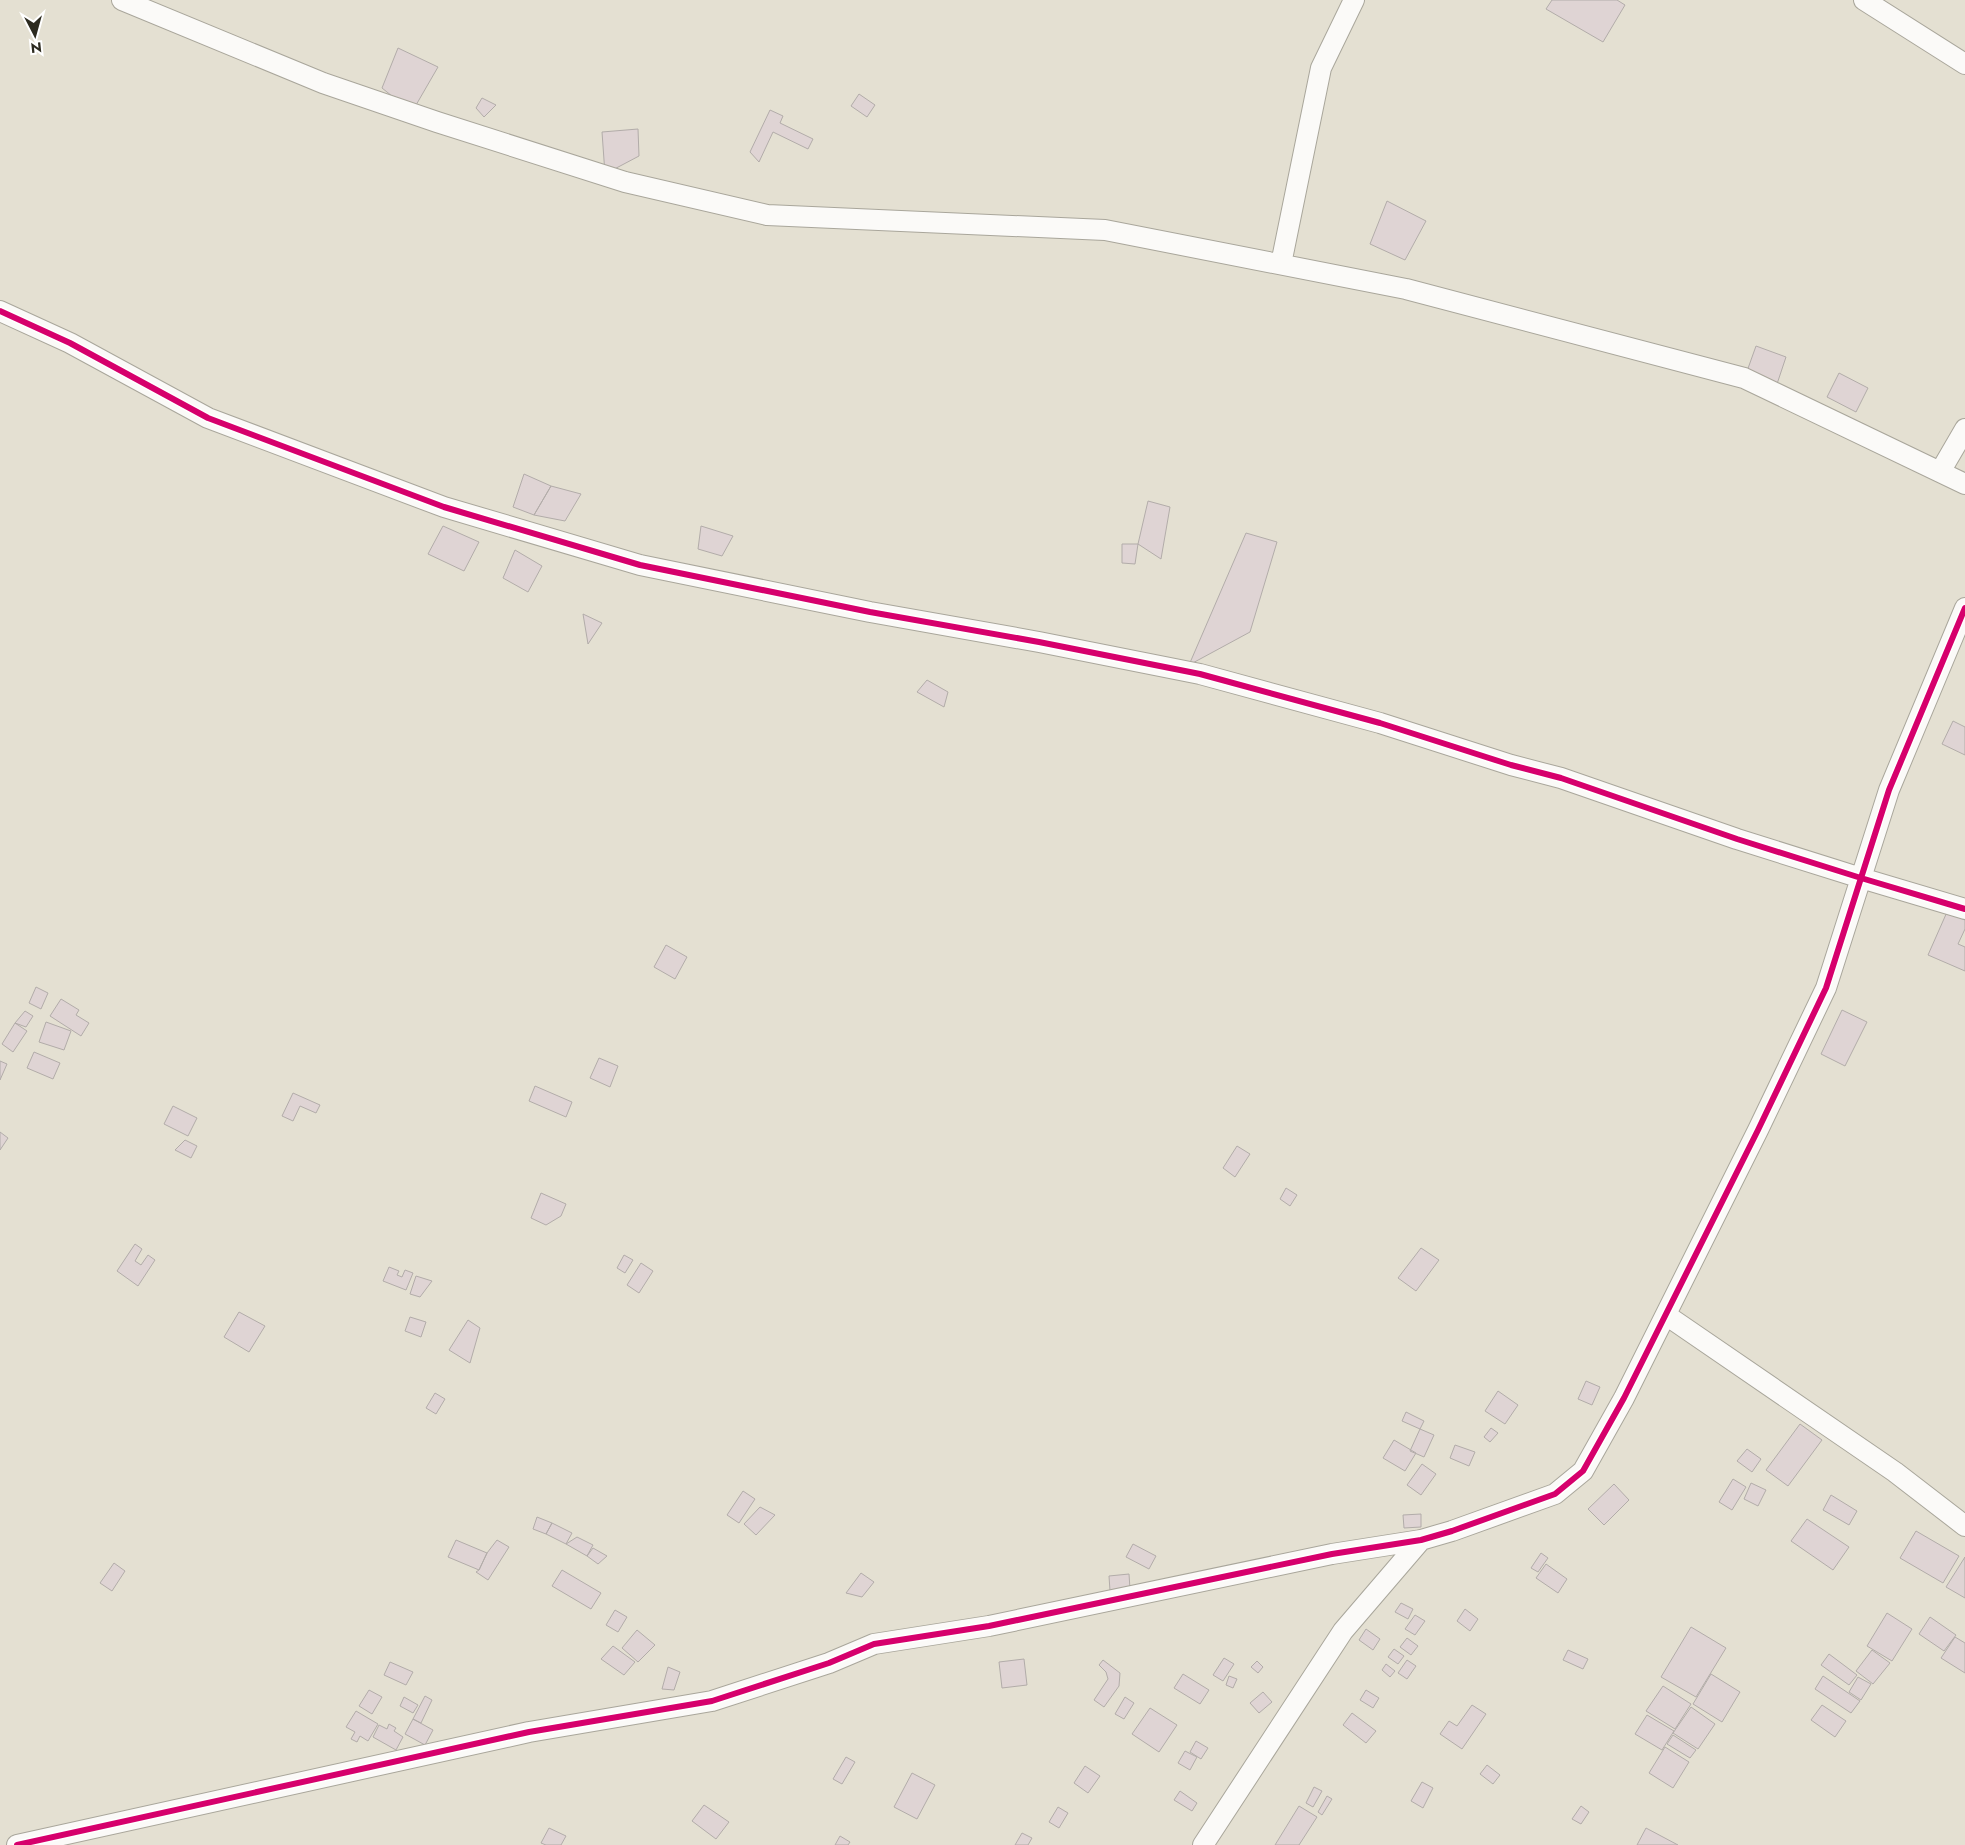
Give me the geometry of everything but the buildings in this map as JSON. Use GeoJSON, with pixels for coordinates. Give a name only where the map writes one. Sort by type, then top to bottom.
{"type":"FeatureCollection","features":[{"type":"Feature","properties":{"kind":"street"},"geometry":{"type":"LineString","coordinates":[[122,0],[323,82],[437,122],[625,182],[766,215],[1105,230],[1406,288],[1744,378],[1965,484]]}},
{"type":"Feature","properties":{"kind":"street"},"geometry":{"type":"LineString","coordinates":[[1280,264],[1321,68],[1354,0]]}},
{"type":"Feature","properties":{"kind":"street"},"geometry":{"type":"LineString","coordinates":[[1864,0],[1965,64]]}},
{"type":"Feature","properties":{"kind":"street"},"geometry":{"type":"LineString","coordinates":[[0,311],[70,343],[208,418],[444,507],[640,565],[870,612],[1039,642],[1200,674],[1380,723],[1511,765],[1562,778],[1737,838],[1965,909]]}},
{"type":"Feature","properties":{"kind":"street"},"geometry":{"type":"LineString","coordinates":[[1940,472],[1965,429]]}},
{"type":"Feature","properties":{"kind":"street"},"geometry":{"type":"LineString","coordinates":[[17,1845],[529,1732],[712,1701],[829,1663],[874,1644],[989,1626],[1332,1554],[1421,1540],[1452,1531],[1555,1494],[1582,1471],[1624,1398],[1758,1130],[1826,988],[1889,790],[1965,608]]}},
{"type":"Feature","properties":{"kind":"street"},"geometry":{"type":"LineString","coordinates":[[1666,1315],[1895,1472],[1965,1526]]}},
{"type":"Feature","properties":{"kind":"street"},"geometry":{"type":"LineString","coordinates":[[1203,1845],[1343,1631],[1421,1540]]}},
{"type":"Feature","properties":{"kind":"cycle path"},"geometry":{"type":"LineString","coordinates":[[0,311],[70,343],[208,418],[444,507],[640,565],[870,612],[1039,642],[1200,674],[1380,723],[1511,765],[1561,778],[1737,839],[1965,909]]}},
{"type":"Feature","properties":{"kind":"cycle path"},"geometry":{"type":"LineString","coordinates":[[17,1845],[529,1732],[712,1701],[829,1663],[874,1644],[989,1626],[1332,1554],[1421,1540],[1452,1531],[1555,1494],[1583,1471],[1624,1398],[1758,1130],[1826,988],[1889,790],[1965,608]]}}]}
